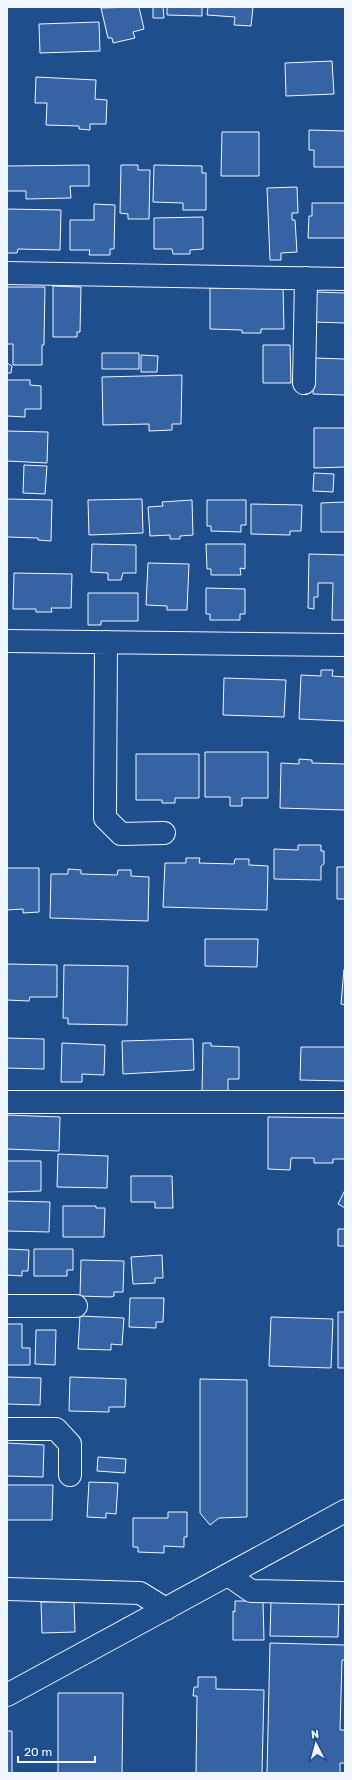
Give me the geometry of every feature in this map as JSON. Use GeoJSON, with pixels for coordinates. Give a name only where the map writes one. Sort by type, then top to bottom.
{"type":"FeatureCollection","features":[{"type":"Feature","properties":{"kind":"street"},"geometry":{"type":"LineString","coordinates":[[7,273],[345,279]]}},
{"type":"Feature","properties":{"kind":"street"},"geometry":{"type":"LineString","coordinates":[[304,383],[306,278]]}},
{"type":"Feature","properties":{"kind":"street"},"geometry":{"type":"LineString","coordinates":[[7,641],[345,645]]}},
{"type":"Feature","properties":{"kind":"street"},"geometry":{"type":"LineString","coordinates":[[106,642],[106,818],[121,834],[164,833]]}},
{"type":"Feature","properties":{"kind":"street"},"geometry":{"type":"LineString","coordinates":[[7,1102],[345,1102]]}},
{"type":"Feature","properties":{"kind":"street"},"geometry":{"type":"LineString","coordinates":[[7,1306],[76,1306]]}},
{"type":"Feature","properties":{"kind":"street"},"geometry":{"type":"LineString","coordinates":[[7,1429],[56,1429],[70,1444],[70,1475]]}},
{"type":"Feature","properties":{"kind":"street"},"geometry":{"type":"LineString","coordinates":[[7,1695],[345,1511]]}},
{"type":"Feature","properties":{"kind":"street"},"geometry":{"type":"LineString","coordinates":[[228,1575],[251,1591],[345,1593]]}},
{"type":"Feature","properties":{"kind":"street"},"geometry":{"type":"LineString","coordinates":[[7,1589],[140,1593],[166,1609]]}},
{"type":"Feature","properties":{"kind":"building"},"geometry":{"type":"Polygon","coordinates":[[[139,7],[144,29],[133,32],[135,38],[113,43],[112,38],[108,38],[101,8],[139,7]]]}},
{"type":"Feature","properties":{"kind":"building"},"geometry":{"type":"Polygon","coordinates":[[[153,7],[163,7],[164,18],[153,18],[153,7]]]}},
{"type":"Feature","properties":{"kind":"building"},"geometry":{"type":"Polygon","coordinates":[[[167,7],[202,7],[202,16],[167,15],[167,7]]]}},
{"type":"Feature","properties":{"kind":"building"},"geometry":{"type":"Polygon","coordinates":[[[208,7],[253,7],[251,26],[234,25],[235,17],[207,15],[208,7]]]}},
{"type":"Feature","properties":{"kind":"building"},"geometry":{"type":"Polygon","coordinates":[[[99,22],[100,51],[40,53],[39,24],[99,22]]]}},
{"type":"Feature","properties":{"kind":"building"},"geometry":{"type":"Polygon","coordinates":[[[332,61],[334,94],[286,96],[285,63],[332,61]]]}},
{"type":"Feature","properties":{"kind":"building"},"geometry":{"type":"Polygon","coordinates":[[[36,77],[96,80],[95,99],[107,100],[106,124],[90,124],[90,130],[79,129],[79,126],[46,125],[47,103],[35,103],[36,77]]]}},
{"type":"Feature","properties":{"kind":"building"},"geometry":{"type":"Polygon","coordinates":[[[309,130],[345,131],[345,167],[314,167],[314,150],[309,150],[309,130]]]}},
{"type":"Feature","properties":{"kind":"building"},"geometry":{"type":"Polygon","coordinates":[[[222,132],[259,132],[259,176],[221,176],[222,132]]]}},
{"type":"Feature","properties":{"kind":"building"},"geometry":{"type":"Polygon","coordinates":[[[89,165],[89,186],[70,186],[71,198],[26,199],[26,191],[7,191],[7,166],[89,165]]]}},
{"type":"Feature","properties":{"kind":"building"},"geometry":{"type":"Polygon","coordinates":[[[121,165],[138,165],[138,170],[150,170],[149,219],[128,219],[128,214],[120,213],[121,165]]]}},
{"type":"Feature","properties":{"kind":"building"},"geometry":{"type":"Polygon","coordinates":[[[154,165],[202,166],[202,173],[206,173],[206,210],[183,210],[183,203],[153,202],[154,165]]]}},
{"type":"Feature","properties":{"kind":"building"},"geometry":{"type":"Polygon","coordinates":[[[297,187],[298,213],[292,213],[292,220],[295,220],[297,252],[281,253],[281,260],[270,260],[267,188],[297,187]]]}},
{"type":"Feature","properties":{"kind":"building"},"geometry":{"type":"Polygon","coordinates":[[[312,203],[345,203],[345,238],[308,238],[309,216],[312,216],[312,203]]]}},
{"type":"Feature","properties":{"kind":"building"},"geometry":{"type":"Polygon","coordinates":[[[94,204],[115,205],[114,249],[110,249],[110,255],[89,255],[90,250],[70,250],[70,220],[94,220],[94,204]]]}},
{"type":"Feature","properties":{"kind":"building"},"geometry":{"type":"Polygon","coordinates":[[[7,209],[61,210],[60,250],[18,249],[17,253],[7,253],[7,209]]]}},
{"type":"Feature","properties":{"kind":"building"},"geometry":{"type":"Polygon","coordinates":[[[203,217],[203,249],[190,250],[190,254],[173,254],[172,249],[154,249],[154,218],[203,217]]]}},
{"type":"Feature","properties":{"kind":"building"},"geometry":{"type":"Polygon","coordinates":[[[53,286],[81,287],[80,332],[77,332],[77,337],[53,337],[53,286]]]}},
{"type":"Feature","properties":{"kind":"building"},"geometry":{"type":"Polygon","coordinates":[[[7,287],[45,287],[44,345],[42,345],[42,365],[13,365],[13,344],[7,344],[7,287]]]}},
{"type":"Feature","properties":{"kind":"building"},"geometry":{"type":"Polygon","coordinates":[[[283,287],[284,329],[261,329],[261,333],[242,333],[242,330],[210,329],[210,288],[283,287]]]}},
{"type":"Feature","properties":{"kind":"building"},"geometry":{"type":"Polygon","coordinates":[[[315,292],[345,293],[345,323],[314,322],[315,292]]]}},
{"type":"Feature","properties":{"kind":"building"},"geometry":{"type":"Polygon","coordinates":[[[263,345],[290,345],[291,383],[263,383],[263,345]]]}},
{"type":"Feature","properties":{"kind":"building"},"geometry":{"type":"Polygon","coordinates":[[[102,353],[139,353],[139,369],[102,369],[102,353]]]}},
{"type":"Feature","properties":{"kind":"building"},"geometry":{"type":"Polygon","coordinates":[[[141,355],[158,356],[157,372],[141,372],[141,355]]]}},
{"type":"Feature","properties":{"kind":"building"},"geometry":{"type":"Polygon","coordinates":[[[314,358],[345,359],[345,395],[313,394],[314,358]]]}},
{"type":"Feature","properties":{"kind":"building"},"geometry":{"type":"Polygon","coordinates":[[[7,363],[12,366],[11,373],[7,373],[7,363]]]}},
{"type":"Feature","properties":{"kind":"building"},"geometry":{"type":"Polygon","coordinates":[[[182,375],[181,424],[172,424],[172,430],[149,431],[149,424],[103,425],[102,377],[182,375]]]}},
{"type":"Feature","properties":{"kind":"building"},"geometry":{"type":"Polygon","coordinates":[[[7,380],[30,380],[30,385],[41,386],[41,409],[25,409],[25,417],[7,416],[7,380]]]}},
{"type":"Feature","properties":{"kind":"building"},"geometry":{"type":"Polygon","coordinates":[[[314,428],[345,428],[345,467],[314,468],[314,428]]]}},
{"type":"Feature","properties":{"kind":"building"},"geometry":{"type":"Polygon","coordinates":[[[7,431],[48,432],[47,463],[7,461],[7,431]]]}},
{"type":"Feature","properties":{"kind":"building"},"geometry":{"type":"Polygon","coordinates":[[[24,465],[47,466],[45,494],[23,493],[24,465]]]}},
{"type":"Feature","properties":{"kind":"building"},"geometry":{"type":"Polygon","coordinates":[[[314,473],[334,474],[333,492],[313,491],[314,473]]]}},
{"type":"Feature","properties":{"kind":"building"},"geometry":{"type":"Polygon","coordinates":[[[7,499],[52,500],[51,541],[38,540],[38,538],[7,537],[7,499]]]}},
{"type":"Feature","properties":{"kind":"building"},"geometry":{"type":"Polygon","coordinates":[[[142,499],[143,533],[89,535],[88,500],[142,499]]]}},
{"type":"Feature","properties":{"kind":"building"},"geometry":{"type":"Polygon","coordinates":[[[192,500],[193,535],[180,536],[180,539],[170,539],[170,535],[150,536],[148,507],[163,506],[162,502],[192,500]]]}},
{"type":"Feature","properties":{"kind":"building"},"geometry":{"type":"Polygon","coordinates":[[[207,500],[246,500],[246,525],[241,525],[241,532],[211,531],[211,526],[207,526],[207,500]]]}},
{"type":"Feature","properties":{"kind":"building"},"geometry":{"type":"Polygon","coordinates":[[[345,502],[345,532],[321,532],[321,503],[345,502]]]}},
{"type":"Feature","properties":{"kind":"building"},"geometry":{"type":"Polygon","coordinates":[[[251,504],[302,505],[301,531],[290,531],[290,535],[251,534],[251,504]]]}},
{"type":"Feature","properties":{"kind":"building"},"geometry":{"type":"Polygon","coordinates":[[[92,544],[136,545],[136,573],[123,573],[121,580],[108,580],[108,573],[91,572],[92,544]]]}},
{"type":"Feature","properties":{"kind":"building"},"geometry":{"type":"Polygon","coordinates":[[[206,544],[245,544],[245,569],[240,568],[241,575],[211,575],[211,569],[207,569],[206,544]]]}},
{"type":"Feature","properties":{"kind":"building"},"geometry":{"type":"Polygon","coordinates":[[[309,554],[345,555],[345,620],[332,620],[333,583],[318,583],[318,597],[314,597],[314,609],[308,608],[309,554]]]}},
{"type":"Feature","properties":{"kind":"building"},"geometry":{"type":"Polygon","coordinates":[[[148,563],[189,564],[187,610],[167,610],[167,606],[146,605],[148,563]]]}},
{"type":"Feature","properties":{"kind":"building"},"geometry":{"type":"Polygon","coordinates":[[[14,573],[72,574],[71,608],[51,608],[52,612],[36,612],[36,609],[13,609],[14,573]]]}},
{"type":"Feature","properties":{"kind":"building"},"geometry":{"type":"Polygon","coordinates":[[[206,588],[245,589],[245,614],[240,614],[240,620],[210,620],[210,614],[206,614],[206,588]]]}},
{"type":"Feature","properties":{"kind":"building"},"geometry":{"type":"Polygon","coordinates":[[[88,593],[138,593],[138,621],[101,621],[101,625],[88,625],[88,593]]]}},
{"type":"Feature","properties":{"kind":"building"},"geometry":{"type":"Polygon","coordinates":[[[321,670],[333,670],[332,676],[345,677],[345,721],[299,719],[301,675],[321,676],[321,670]]]}},
{"type":"Feature","properties":{"kind":"building"},"geometry":{"type":"Polygon","coordinates":[[[224,678],[286,680],[284,717],[223,715],[224,678]]]}},
{"type":"Feature","properties":{"kind":"building"},"geometry":{"type":"Polygon","coordinates":[[[205,752],[268,752],[268,798],[242,798],[242,806],[230,806],[230,797],[205,797],[205,752]]]}},
{"type":"Feature","properties":{"kind":"building"},"geometry":{"type":"Polygon","coordinates":[[[136,754],[199,754],[199,798],[175,798],[175,803],[162,803],[162,800],[136,800],[136,754]]]}},
{"type":"Feature","properties":{"kind":"building"},"geometry":{"type":"Polygon","coordinates":[[[299,759],[312,760],[312,763],[345,764],[345,810],[280,808],[281,763],[299,764],[299,759]]]}},
{"type":"Feature","properties":{"kind":"building"},"geometry":{"type":"Polygon","coordinates":[[[298,845],[321,845],[321,851],[324,851],[324,864],[321,866],[321,880],[274,879],[274,849],[298,850],[298,845]]]}},
{"type":"Feature","properties":{"kind":"building"},"geometry":{"type":"Polygon","coordinates":[[[186,858],[200,858],[199,863],[234,864],[235,859],[249,859],[249,865],[268,866],[267,910],[163,907],[165,863],[186,863],[186,858]]]}},
{"type":"Feature","properties":{"kind":"building"},"geometry":{"type":"Polygon","coordinates":[[[337,867],[345,867],[345,899],[337,899],[337,867]]]}},
{"type":"Feature","properties":{"kind":"building"},"geometry":{"type":"Polygon","coordinates":[[[7,868],[39,868],[39,912],[23,913],[23,909],[7,910],[7,868]]]}},
{"type":"Feature","properties":{"kind":"building"},"geometry":{"type":"Polygon","coordinates":[[[68,869],[81,870],[81,874],[117,875],[118,870],[131,870],[131,876],[149,877],[148,921],[50,918],[51,874],[68,874],[68,869]]]}},
{"type":"Feature","properties":{"kind":"building"},"geometry":{"type":"Polygon","coordinates":[[[205,939],[258,939],[257,967],[205,966],[205,939]]]}},
{"type":"Feature","properties":{"kind":"building"},"geometry":{"type":"Polygon","coordinates":[[[7,964],[57,965],[57,997],[30,997],[29,1001],[7,1000],[7,964]]]}},
{"type":"Feature","properties":{"kind":"building"},"geometry":{"type":"Polygon","coordinates":[[[64,965],[128,966],[127,1025],[68,1024],[68,1018],[63,1018],[64,965]]]}},
{"type":"Feature","properties":{"kind":"building"},"geometry":{"type":"Polygon","coordinates":[[[345,969],[345,1005],[341,1004],[345,969]]]}},
{"type":"Feature","properties":{"kind":"building"},"geometry":{"type":"Polygon","coordinates":[[[7,1038],[44,1039],[44,1069],[7,1068],[7,1038]]]}},
{"type":"Feature","properties":{"kind":"building"},"geometry":{"type":"Polygon","coordinates":[[[193,1039],[194,1070],[123,1074],[122,1041],[193,1039]]]}},
{"type":"Feature","properties":{"kind":"building"},"geometry":{"type":"Polygon","coordinates":[[[62,1043],[105,1045],[104,1075],[82,1074],[82,1082],[61,1082],[62,1043]]]}},
{"type":"Feature","properties":{"kind":"building"},"geometry":{"type":"Polygon","coordinates":[[[203,1043],[211,1043],[211,1046],[239,1047],[239,1079],[228,1079],[228,1093],[202,1093],[203,1043]]]}},
{"type":"Feature","properties":{"kind":"building"},"geometry":{"type":"Polygon","coordinates":[[[301,1047],[345,1047],[345,1081],[300,1080],[301,1047]]]}},
{"type":"Feature","properties":{"kind":"building"},"geometry":{"type":"Polygon","coordinates":[[[7,1115],[60,1117],[59,1151],[7,1149],[7,1115]]]}},
{"type":"Feature","properties":{"kind":"building"},"geometry":{"type":"Polygon","coordinates":[[[268,1117],[345,1118],[345,1159],[333,1159],[333,1163],[314,1163],[314,1158],[291,1158],[290,1170],[268,1169],[268,1117]]]}},
{"type":"Feature","properties":{"kind":"building"},"geometry":{"type":"Polygon","coordinates":[[[58,1154],[108,1156],[107,1188],[57,1187],[58,1154]]]}},
{"type":"Feature","properties":{"kind":"building"},"geometry":{"type":"Polygon","coordinates":[[[7,1161],[41,1161],[41,1191],[7,1192],[7,1161]]]}},
{"type":"Feature","properties":{"kind":"building"},"geometry":{"type":"Polygon","coordinates":[[[131,1176],[172,1176],[173,1208],[155,1208],[155,1202],[131,1202],[131,1176]]]}},
{"type":"Feature","properties":{"kind":"building"},"geometry":{"type":"Polygon","coordinates":[[[345,1190],[345,1208],[338,1204],[345,1190]]]}},
{"type":"Feature","properties":{"kind":"building"},"geometry":{"type":"Polygon","coordinates":[[[7,1201],[50,1202],[49,1232],[7,1231],[7,1201]]]}},
{"type":"Feature","properties":{"kind":"building"},"geometry":{"type":"Polygon","coordinates":[[[63,1206],[96,1206],[96,1208],[105,1208],[104,1237],[63,1237],[63,1206]]]}},
{"type":"Feature","properties":{"kind":"building"},"geometry":{"type":"Polygon","coordinates":[[[338,1229],[345,1229],[345,1246],[338,1246],[338,1229]]]}},
{"type":"Feature","properties":{"kind":"building"},"geometry":{"type":"Polygon","coordinates":[[[7,1249],[29,1250],[28,1271],[22,1271],[22,1276],[7,1275],[7,1249]]]}},
{"type":"Feature","properties":{"kind":"building"},"geometry":{"type":"Polygon","coordinates":[[[34,1249],[73,1249],[73,1270],[67,1270],[67,1276],[34,1276],[34,1249]]]}},
{"type":"Feature","properties":{"kind":"building"},"geometry":{"type":"Polygon","coordinates":[[[162,1255],[163,1278],[155,1278],[155,1283],[133,1284],[131,1257],[162,1255]]]}},
{"type":"Feature","properties":{"kind":"building"},"geometry":{"type":"Polygon","coordinates":[[[81,1260],[124,1261],[123,1292],[114,1292],[114,1296],[110,1297],[80,1296],[81,1260]]]}},
{"type":"Feature","properties":{"kind":"building"},"geometry":{"type":"Polygon","coordinates":[[[130,1298],[164,1298],[163,1322],[156,1322],[156,1328],[129,1327],[130,1298]]]}},
{"type":"Feature","properties":{"kind":"building"},"geometry":{"type":"Polygon","coordinates":[[[338,1312],[345,1312],[345,1368],[338,1368],[338,1312]]]}},
{"type":"Feature","properties":{"kind":"building"},"geometry":{"type":"Polygon","coordinates":[[[80,1316],[124,1318],[122,1345],[111,1344],[111,1350],[78,1349],[80,1316]]]}},
{"type":"Feature","properties":{"kind":"building"},"geometry":{"type":"Polygon","coordinates":[[[271,1317],[333,1319],[331,1368],[269,1366],[271,1317]]]}},
{"type":"Feature","properties":{"kind":"building"},"geometry":{"type":"Polygon","coordinates":[[[7,1324],[22,1324],[22,1348],[30,1348],[30,1365],[7,1365],[7,1324]]]}},
{"type":"Feature","properties":{"kind":"building"},"geometry":{"type":"Polygon","coordinates":[[[36,1330],[56,1330],[55,1365],[35,1364],[36,1330]]]}},
{"type":"Feature","properties":{"kind":"building"},"geometry":{"type":"Polygon","coordinates":[[[7,1377],[41,1378],[40,1405],[7,1404],[7,1377]]]}},
{"type":"Feature","properties":{"kind":"building"},"geometry":{"type":"Polygon","coordinates":[[[70,1377],[126,1379],[125,1407],[109,1407],[109,1412],[69,1411],[70,1377]]]}},
{"type":"Feature","properties":{"kind":"building"},"geometry":{"type":"Polygon","coordinates":[[[200,1379],[247,1380],[247,1517],[219,1518],[210,1525],[200,1513],[200,1379]]]}},
{"type":"Feature","properties":{"kind":"building"},"geometry":{"type":"Polygon","coordinates":[[[7,1443],[44,1445],[43,1477],[7,1476],[7,1443]]]}},
{"type":"Feature","properties":{"kind":"building"},"geometry":{"type":"Polygon","coordinates":[[[98,1457],[126,1459],[125,1473],[97,1471],[98,1457]]]}},
{"type":"Feature","properties":{"kind":"building"},"geometry":{"type":"Polygon","coordinates":[[[89,1482],[118,1483],[116,1514],[106,1513],[106,1518],[87,1517],[89,1482]]]}},
{"type":"Feature","properties":{"kind":"building"},"geometry":{"type":"Polygon","coordinates":[[[7,1485],[53,1485],[52,1520],[7,1520],[7,1485]]]}},
{"type":"Feature","properties":{"kind":"building"},"geometry":{"type":"Polygon","coordinates":[[[168,1512],[187,1512],[187,1537],[184,1537],[184,1547],[164,1546],[164,1553],[138,1552],[138,1547],[133,1547],[133,1518],[168,1518],[168,1512]]]}},
{"type":"Feature","properties":{"kind":"building"},"geometry":{"type":"Polygon","coordinates":[[[235,1601],[263,1601],[264,1640],[233,1640],[233,1611],[235,1612],[235,1601]]]}},
{"type":"Feature","properties":{"kind":"building"},"geometry":{"type":"Polygon","coordinates":[[[271,1601],[339,1602],[338,1637],[270,1636],[271,1601]]]}},
{"type":"Feature","properties":{"kind":"building"},"geometry":{"type":"Polygon","coordinates":[[[41,1602],[74,1602],[75,1632],[42,1633],[41,1602]]]}},
{"type":"Feature","properties":{"kind":"building"},"geometry":{"type":"Polygon","coordinates":[[[270,1643],[345,1645],[345,1660],[342,1660],[340,1730],[345,1730],[345,1763],[340,1763],[340,1773],[267,1773],[270,1643]]]}},
{"type":"Feature","properties":{"kind":"building"},"geometry":{"type":"Polygon","coordinates":[[[198,1677],[216,1677],[216,1689],[264,1690],[262,1773],[196,1773],[197,1696],[193,1696],[194,1687],[198,1687],[198,1677]]]}},
{"type":"Feature","properties":{"kind":"building"},"geometry":{"type":"Polygon","coordinates":[[[58,1693],[123,1693],[122,1773],[58,1773],[58,1693]]]}},
{"type":"Feature","properties":{"kind":"building"},"geometry":{"type":"Polygon","coordinates":[[[7,1731],[12,1731],[12,1773],[7,1773],[7,1731]]]}}]}
